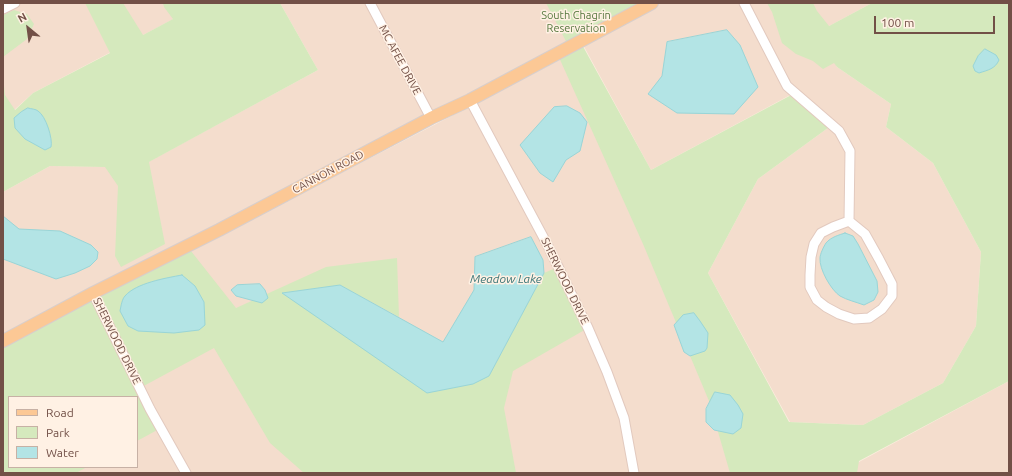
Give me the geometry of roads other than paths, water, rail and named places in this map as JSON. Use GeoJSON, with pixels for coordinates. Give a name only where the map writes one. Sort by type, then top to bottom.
{"type":"FeatureCollection","features":[{"type":"Feature","properties":{"kind":"main road","name":"CANNON ROAD"},"geometry":{"type":"LineString","coordinates":[[3,341],[431,118],[470,100],[652,3]]}},
{"type":"Feature","properties":{"kind":"street"},"geometry":{"type":"LineString","coordinates":[[3,9],[15,3]]}},
{"type":"Feature","properties":{"kind":"street","name":"MC AFEE DRIVE"},"geometry":{"type":"LineString","coordinates":[[370,3],[431,118]]}},
{"type":"Feature","properties":{"kind":"street"},"geometry":{"type":"LineString","coordinates":[[744,3],[787,86],[840,131],[850,151],[848,221]]}},
{"type":"Feature","properties":{"kind":"street","name":"SHERWOOD DRIVE"},"geometry":{"type":"LineString","coordinates":[[470,100],[547,244],[588,328],[607,372],[624,418],[634,473]]}},
{"type":"Feature","properties":{"kind":"street"},"geometry":{"type":"LineString","coordinates":[[848,221],[865,234],[892,284],[892,296],[882,309],[869,318],[854,319],[839,314],[817,300],[810,287],[810,257],[814,244],[821,233],[848,221]]}},
{"type":"Feature","properties":{"kind":"street","name":"SHERWOOD DRIVE"},"geometry":{"type":"LineString","coordinates":[[93,293],[150,409],[186,473]]}},
{"type":"Feature","properties":{"kind":"water"},"geometry":{"type":"Polygon","coordinates":[[[727,30],[740,45],[758,87],[734,114],[677,113],[648,94],[662,76],[667,42],[727,30]]]}},
{"type":"Feature","properties":{"kind":"water"},"geometry":{"type":"Polygon","coordinates":[[[985,49],[996,55],[999,60],[993,67],[979,73],[975,71],[973,66],[978,56],[985,49]]]}},
{"type":"Feature","properties":{"kind":"water"},"geometry":{"type":"Polygon","coordinates":[[[567,106],[580,113],[587,122],[580,151],[566,160],[553,182],[540,173],[520,145],[554,107],[567,106]]]}},
{"type":"Feature","properties":{"kind":"water"},"geometry":{"type":"Polygon","coordinates":[[[28,108],[38,111],[46,122],[50,133],[51,147],[45,150],[25,139],[15,128],[14,118],[28,108]]]}},
{"type":"Feature","properties":{"kind":"water"},"geometry":{"type":"Polygon","coordinates":[[[3,216],[19,229],[60,231],[91,245],[98,252],[97,259],[90,266],[56,279],[3,259],[3,216]]]}},
{"type":"Feature","properties":{"kind":"water"},"geometry":{"type":"Polygon","coordinates":[[[845,233],[853,236],[877,281],[878,292],[874,300],[864,305],[840,296],[826,279],[821,268],[820,256],[826,243],[838,235],[845,233]]]}},
{"type":"Feature","properties":{"kind":"water","name":"Meadow Lake"},"geometry":{"type":"Polygon","coordinates":[[[531,237],[543,260],[544,273],[489,376],[473,384],[427,393],[282,293],[340,285],[443,342],[474,290],[475,257],[531,237]]]}},
{"type":"Feature","properties":{"kind":"water"},"geometry":{"type":"Polygon","coordinates":[[[182,275],[195,286],[204,302],[205,325],[199,330],[174,333],[138,331],[128,326],[120,311],[122,301],[130,291],[144,284],[182,275]]]}},
{"type":"Feature","properties":{"kind":"water"},"geometry":{"type":"Polygon","coordinates":[[[260,284],[265,290],[268,298],[262,303],[236,296],[231,290],[237,285],[260,284]]]}},
{"type":"Feature","properties":{"kind":"water"},"geometry":{"type":"Polygon","coordinates":[[[694,313],[708,333],[707,348],[705,351],[690,356],[684,352],[674,325],[683,315],[694,313]]]}},
{"type":"Feature","properties":{"kind":"water"},"geometry":{"type":"Polygon","coordinates":[[[715,392],[730,395],[743,414],[741,428],[733,434],[714,430],[706,422],[706,409],[715,392]]]}},
{"type":"Feature","properties":{"kind":"park label","name":"South Chagrin Reservation"},"geometry":{"type":"Point","coordinates":[576,21]}}]}
